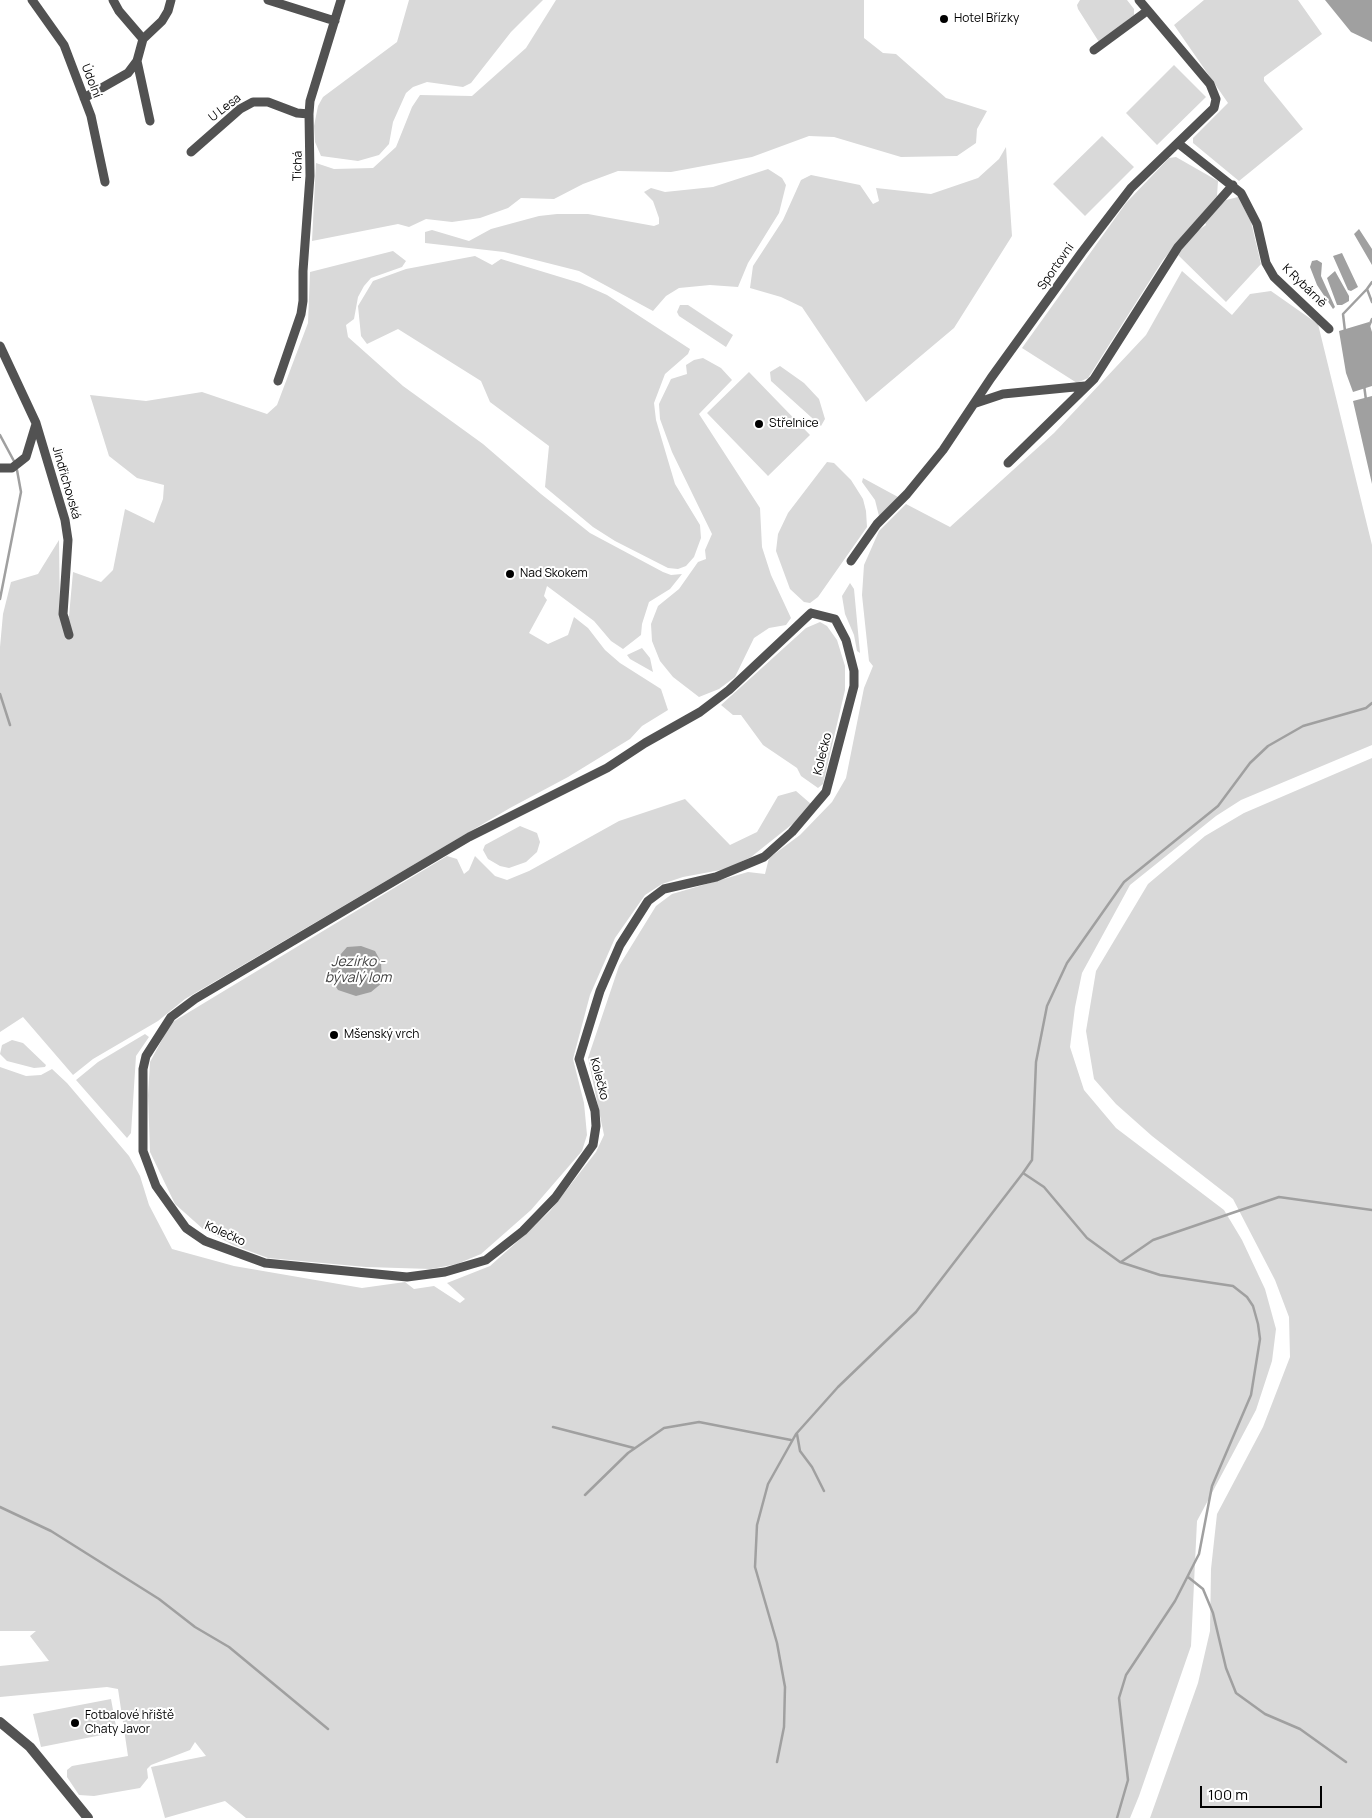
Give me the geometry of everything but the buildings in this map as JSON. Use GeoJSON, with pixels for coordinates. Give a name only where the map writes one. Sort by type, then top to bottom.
{"type":"FeatureCollection","features":[{"type":"Feature","properties":{"kind":"street","name":"Údolní"},"geometry":{"type":"LineString","coordinates":[[32,0],[64,45],[91,116],[105,182]]}},
{"type":"Feature","properties":{"kind":"street"},"geometry":{"type":"LineString","coordinates":[[113,0],[119,11],[143,39]]}},
{"type":"Feature","properties":{"kind":"street"},"geometry":{"type":"LineString","coordinates":[[84,98],[134,68],[143,39],[162,21],[168,11],[171,0]]}},
{"type":"Feature","properties":{"kind":"street"},"geometry":{"type":"LineString","coordinates":[[268,0],[335,21]]}},
{"type":"Feature","properties":{"kind":"street","name":"Tichá"},"geometry":{"type":"LineString","coordinates":[[278,381],[301,314],[303,301],[303,271],[310,176],[309,114],[312,94],[341,0]]}},
{"type":"Feature","properties":{"kind":"street","name":"Sportovní"},"geometry":{"type":"LineString","coordinates":[[851,561],[877,524],[907,494],[943,450],[1082,252],[1131,188],[1211,113],[1216,103],[1216,98],[1210,84],[1139,0]]}},
{"type":"Feature","properties":{"kind":"street"},"geometry":{"type":"LineString","coordinates":[[1094,50],[1147,10]]}},
{"type":"Feature","properties":{"kind":"street"},"geometry":{"type":"LineString","coordinates":[[136,61],[150,121]]}},
{"type":"Feature","properties":{"kind":"street","name":"U Lesa"},"geometry":{"type":"LineString","coordinates":[[191,152],[240,109],[253,102],[268,102],[297,113],[309,114]]}},
{"type":"Feature","properties":{"kind":"street","name":"K Rybárně"},"geometry":{"type":"LineString","coordinates":[[1179,144],[1233,185],[1254,214],[1266,263],[1274,277],[1329,329]]}},
{"type":"Feature","properties":{"kind":"street"},"geometry":{"type":"LineString","coordinates":[[1008,463],[1094,379],[1178,246],[1233,185]]}},
{"type":"Feature","properties":{"kind":"street","name":"Jindřichovská"},"geometry":{"type":"LineString","coordinates":[[0,346],[36,423],[65,520],[68,540],[64,614],[69,635]]}},
{"type":"Feature","properties":{"kind":"street"},"geometry":{"type":"LineString","coordinates":[[976,403],[1003,394],[1086,386]]}},
{"type":"Feature","properties":{"kind":"street"},"geometry":{"type":"LineString","coordinates":[[0,468],[12,468],[20,464],[26,456],[36,423]]}},
{"type":"Feature","properties":{"kind":"street","name":"Kolečko"},"geometry":{"type":"LineString","coordinates":[[811,612],[835,619],[846,640],[854,671],[854,686],[826,792],[792,832],[764,857],[716,876],[664,889],[648,901],[620,945],[600,991],[579,1059],[594,1111],[596,1126],[593,1145],[555,1198],[523,1230],[498,1252],[481,1262],[445,1272],[406,1277],[264,1263],[204,1241],[186,1228],[169,1206],[156,1186],[143,1152],[143,1069],[146,1056],[172,1017],[195,999],[469,837],[512,814],[591,777],[700,712],[729,690],[811,612]]}},
{"type":"Feature","properties":{"kind":"street"},"geometry":{"type":"LineString","coordinates":[[0,1722],[30,1748],[88,1818]]}},
{"type":"Feature","properties":{"kind":"shaded area"},"geometry":{"type":"Polygon","coordinates":[[[409,0],[543,0],[511,32],[471,83],[463,87],[427,82],[413,87],[406,93],[393,122],[389,144],[379,155],[358,161],[321,156],[315,142],[314,126],[318,106],[323,97],[397,42],[409,0]]]}},
{"type":"Feature","properties":{"kind":"shaded area"},"geometry":{"type":"Polygon","coordinates":[[[556,0],[864,0],[864,38],[883,53],[896,54],[946,98],[987,111],[977,129],[976,143],[957,156],[901,157],[834,137],[809,136],[752,157],[671,172],[618,171],[583,184],[554,199],[521,198],[508,208],[480,218],[452,222],[426,219],[409,227],[398,224],[312,241],[316,163],[334,169],[373,168],[396,147],[412,107],[420,95],[472,96],[526,48],[556,0]]]}},
{"type":"Feature","properties":{"kind":"shaded area"},"geometry":{"type":"Polygon","coordinates":[[[1080,0],[1127,0],[1134,9],[1134,15],[1099,42],[1078,9],[1077,5],[1080,0]]]}},
{"type":"Feature","properties":{"kind":"shaded area"},"geometry":{"type":"Polygon","coordinates":[[[1204,0],[1298,0],[1322,34],[1264,77],[1264,81],[1303,129],[1239,181],[1193,143],[1193,138],[1228,103],[1174,25],[1204,0]]]}},
{"type":"Feature","properties":{"kind":"shaded area"},"geometry":{"type":"Polygon","coordinates":[[[1174,65],[1206,97],[1157,145],[1126,113],[1174,65]]]}},
{"type":"Feature","properties":{"kind":"shaded area"},"geometry":{"type":"Polygon","coordinates":[[[1102,136],[1134,167],[1085,216],[1053,184],[1102,136]]]}},
{"type":"Feature","properties":{"kind":"shaded area"},"geometry":{"type":"Polygon","coordinates":[[[1006,147],[1012,236],[954,328],[866,402],[802,307],[781,297],[750,288],[753,266],[783,220],[801,180],[811,175],[860,185],[873,204],[879,201],[876,188],[931,194],[978,178],[999,159],[1006,147]]]}},
{"type":"Feature","properties":{"kind":"shaded area"},"geometry":{"type":"Polygon","coordinates":[[[1176,157],[1218,181],[1217,196],[1163,260],[1088,378],[1077,383],[1022,348],[1126,203],[1169,158],[1176,157]]]}},
{"type":"Feature","properties":{"kind":"shaded area"},"geometry":{"type":"Polygon","coordinates":[[[768,169],[782,178],[786,185],[779,213],[748,263],[738,287],[710,285],[679,288],[666,296],[653,311],[579,271],[504,252],[425,243],[425,232],[432,230],[469,241],[491,229],[539,216],[557,214],[588,214],[654,226],[659,224],[659,218],[653,201],[644,192],[651,188],[665,192],[713,187],[768,169]]]}},
{"type":"Feature","properties":{"kind":"shaded area"},"geometry":{"type":"Polygon","coordinates":[[[1238,197],[1251,222],[1261,264],[1226,302],[1177,254],[1196,232],[1206,225],[1205,222],[1226,200],[1238,197]]]}},
{"type":"Feature","properties":{"kind":"shaded area"},"geometry":{"type":"Polygon","coordinates":[[[393,251],[406,261],[402,267],[371,278],[364,286],[358,297],[354,319],[346,325],[348,337],[403,386],[483,444],[590,533],[663,572],[671,575],[682,574],[670,589],[649,602],[642,624],[641,635],[623,649],[611,641],[594,621],[547,586],[544,596],[547,600],[529,633],[548,644],[568,635],[574,617],[588,628],[605,650],[620,663],[661,689],[668,710],[642,726],[630,739],[568,777],[510,808],[185,999],[158,1021],[93,1059],[73,1075],[23,1017],[0,1032],[0,647],[3,614],[11,582],[38,574],[59,540],[60,620],[69,616],[73,572],[101,582],[113,570],[125,509],[154,523],[163,499],[164,485],[137,478],[109,456],[90,395],[146,401],[202,392],[267,414],[277,405],[308,323],[310,272],[393,251]]]}},
{"type":"Feature","properties":{"kind":"shaded area"},"geometry":{"type":"Polygon","coordinates":[[[475,256],[492,265],[501,259],[580,283],[607,295],[690,349],[688,354],[665,374],[654,403],[656,420],[675,484],[700,525],[701,538],[694,557],[686,566],[678,569],[668,568],[615,541],[593,527],[545,487],[549,446],[490,402],[481,381],[398,329],[367,344],[361,336],[358,306],[373,281],[406,269],[475,256]]]}},
{"type":"Feature","properties":{"kind":"shaded area"},"geometry":{"type":"Polygon","coordinates":[[[1182,271],[1232,315],[1250,294],[1271,291],[1318,324],[1372,545],[1372,745],[1241,800],[1216,816],[1130,885],[1082,973],[1070,1047],[1084,1090],[1116,1128],[1224,1210],[1242,1240],[1265,1289],[1276,1329],[1272,1361],[1256,1410],[1197,1521],[1191,1646],[1130,1818],[246,1818],[225,1801],[165,1818],[151,1767],[206,1756],[195,1742],[190,1750],[151,1765],[147,1769],[148,1778],[140,1788],[94,1796],[79,1795],[67,1777],[67,1770],[72,1766],[128,1756],[118,1689],[107,1687],[0,1697],[0,1666],[49,1661],[30,1636],[36,1631],[0,1631],[0,1067],[26,1076],[41,1075],[52,1069],[67,1083],[129,1156],[140,1176],[149,1205],[172,1249],[234,1266],[362,1288],[405,1282],[414,1289],[434,1286],[460,1303],[465,1299],[447,1283],[490,1266],[550,1211],[596,1152],[604,1135],[588,1058],[619,966],[656,906],[672,894],[748,872],[765,874],[769,858],[800,835],[832,802],[846,778],[864,688],[873,666],[869,661],[862,595],[864,565],[879,531],[906,504],[950,527],[1054,433],[1146,335],[1182,271]]]}},
{"type":"Feature","properties":{"kind":"shaded area"},"geometry":{"type":"Polygon","coordinates":[[[680,305],[688,305],[733,335],[726,347],[679,316],[677,312],[680,305]]]}},
{"type":"Feature","properties":{"kind":"shaded area"},"geometry":{"type":"Polygon","coordinates":[[[703,358],[721,368],[732,380],[699,414],[760,508],[762,547],[771,575],[791,618],[786,625],[769,628],[754,638],[735,677],[719,689],[699,697],[673,677],[660,661],[652,641],[651,624],[658,606],[679,589],[698,562],[706,559],[705,550],[712,534],[672,452],[660,419],[659,404],[671,379],[687,374],[686,365],[694,360],[703,358]]]}},
{"type":"Feature","properties":{"kind":"shaded area"},"geometry":{"type":"Polygon","coordinates":[[[780,366],[804,383],[819,399],[825,419],[821,426],[771,381],[770,372],[780,366]]]}},
{"type":"Feature","properties":{"kind":"shaded area","name":"Střelnice"},"geometry":{"type":"Polygon","coordinates":[[[749,372],[810,435],[768,476],[707,413],[749,372]]]}},
{"type":"Feature","properties":{"kind":"shaded area"},"geometry":{"type":"Polygon","coordinates":[[[827,462],[834,463],[851,480],[863,499],[867,527],[818,597],[810,603],[804,602],[790,589],[776,551],[778,534],[788,513],[827,462]]]}},
{"type":"Feature","properties":{"kind":"shaded area"},"geometry":{"type":"Polygon","coordinates":[[[863,478],[898,497],[879,516],[875,500],[862,482],[863,478]]]}},
{"type":"Feature","properties":{"kind":"shaded area"},"geometry":{"type":"Polygon","coordinates":[[[850,583],[854,589],[860,653],[857,651],[854,635],[845,614],[842,596],[850,583]]]}},
{"type":"Feature","properties":{"kind":"shaded area"},"geometry":{"type":"Polygon","coordinates":[[[820,622],[827,626],[837,640],[845,666],[845,690],[823,784],[818,788],[801,776],[797,768],[763,745],[741,715],[733,715],[721,705],[806,628],[820,622]]]}},
{"type":"Feature","properties":{"kind":"shaded area"},"geometry":{"type":"Polygon","coordinates":[[[642,648],[650,658],[653,672],[630,659],[627,655],[642,648]]]}},
{"type":"Feature","properties":{"kind":"shaded area"},"geometry":{"type":"Polygon","coordinates":[[[1372,758],[1372,1818],[1150,1818],[1198,1683],[1210,1631],[1211,1569],[1217,1514],[1263,1427],[1290,1357],[1289,1317],[1275,1280],[1233,1199],[1152,1136],[1116,1104],[1094,1079],[1086,1031],[1096,971],[1148,884],[1205,836],[1244,813],[1372,758]]]}},
{"type":"Feature","properties":{"kind":"shaded area"},"geometry":{"type":"Polygon","coordinates":[[[796,791],[811,804],[795,822],[751,857],[726,869],[683,877],[662,884],[645,895],[615,938],[590,995],[573,1059],[584,1103],[587,1135],[582,1151],[531,1210],[481,1254],[457,1264],[431,1269],[366,1267],[268,1258],[233,1245],[203,1229],[175,1204],[150,1152],[148,1095],[150,1062],[171,1023],[447,856],[457,859],[464,874],[469,870],[475,856],[495,876],[507,880],[529,871],[619,821],[685,799],[730,845],[757,832],[778,796],[796,791]]]}},
{"type":"Feature","properties":{"kind":"shaded area"},"geometry":{"type":"Polygon","coordinates":[[[520,826],[537,833],[540,842],[537,852],[526,862],[509,868],[500,866],[488,859],[483,850],[485,845],[520,826]]]}},
{"type":"Feature","properties":{"kind":"shaded area"},"geometry":{"type":"Polygon","coordinates":[[[145,1034],[149,1037],[136,1056],[131,1133],[127,1138],[76,1080],[98,1062],[145,1034]]]}},
{"type":"Feature","properties":{"kind":"shaded area"},"geometry":{"type":"Polygon","coordinates":[[[12,1040],[23,1043],[46,1065],[45,1067],[34,1068],[7,1061],[0,1054],[2,1045],[12,1040]]]}},
{"type":"Feature","properties":{"kind":"shaded area","name":"Fotbalové hřiště Chaty Javor"},"geometry":{"type":"Polygon","coordinates":[[[111,1699],[117,1732],[41,1747],[33,1714],[111,1699]]]}},
{"type":"Feature","properties":{"kind":"water"},"geometry":{"type":"Polygon","coordinates":[[[1325,0],[1372,0],[1372,42],[1351,32],[1325,0]]]}},
{"type":"Feature","properties":{"kind":"water"},"geometry":{"type":"Polygon","coordinates":[[[1359,229],[1372,249],[1372,265],[1354,234],[1359,229]]]}},
{"type":"Feature","properties":{"kind":"water"},"geometry":{"type":"Polygon","coordinates":[[[1342,253],[1358,287],[1351,291],[1348,290],[1333,256],[1342,253]]]}},
{"type":"Feature","properties":{"kind":"water"},"geometry":{"type":"Polygon","coordinates":[[[1317,260],[1322,263],[1321,276],[1335,307],[1333,309],[1317,285],[1310,267],[1312,261],[1317,260]]]}},
{"type":"Feature","properties":{"kind":"water"},"geometry":{"type":"Polygon","coordinates":[[[1335,271],[1349,296],[1349,301],[1342,305],[1337,305],[1327,278],[1335,271]]]}},
{"type":"Feature","properties":{"kind":"water"},"geometry":{"type":"Polygon","coordinates":[[[1369,322],[1372,332],[1372,386],[1353,392],[1346,373],[1339,331],[1369,322]]]}},
{"type":"Feature","properties":{"kind":"water"},"geometry":{"type":"Polygon","coordinates":[[[1372,396],[1372,484],[1353,401],[1372,396]]]}},
{"type":"Feature","properties":{"kind":"water","name":"Jezírko - bývalý lom"},"geometry":{"type":"Polygon","coordinates":[[[361,946],[375,951],[381,962],[382,983],[371,992],[356,996],[338,990],[329,976],[334,962],[347,947],[361,946]]]}},
{"type":"Feature","properties":{"kind":"waterway"},"geometry":{"type":"LineString","coordinates":[[1372,282],[1367,289],[1372,302]]}},
{"type":"Feature","properties":{"kind":"waterway"},"geometry":{"type":"LineString","coordinates":[[1345,331],[1343,314],[1367,289]]}},
{"type":"Feature","properties":{"kind":"waterway"},"geometry":{"type":"LineString","coordinates":[[1369,326],[1372,319]]}},
{"type":"Feature","properties":{"kind":"waterway"},"geometry":{"type":"LineString","coordinates":[[1364,385],[1366,400]]}},
{"type":"Feature","properties":{"kind":"waterway"},"geometry":{"type":"LineString","coordinates":[[0,435],[15,463]]}},
{"type":"Feature","properties":{"kind":"waterway"},"geometry":{"type":"LineString","coordinates":[[0,599],[21,492],[17,470]]}},
{"type":"Feature","properties":{"kind":"waterway"},"geometry":{"type":"LineString","coordinates":[[0,694],[10,725]]}},
{"type":"Feature","properties":{"kind":"waterway"},"geometry":{"type":"LineString","coordinates":[[1117,1818],[1128,1780],[1119,1698],[1126,1675],[1175,1601],[1199,1554],[1212,1486],[1251,1395],[1260,1339],[1253,1306],[1247,1297],[1233,1286],[1160,1275],[1120,1262],[1087,1238],[1044,1187],[1023,1173],[1032,1160],[1036,1062],[1047,1006],[1067,963],[1124,882],[1218,806],[1250,763],[1268,746],[1303,726],[1366,708],[1372,703]]}},
{"type":"Feature","properties":{"kind":"waterway"},"geometry":{"type":"LineString","coordinates":[[777,1762],[784,1727],[785,1687],[777,1643],[755,1567],[757,1525],[768,1484],[796,1434],[838,1387],[916,1312],[1023,1173]]}},
{"type":"Feature","properties":{"kind":"waterway"},"geometry":{"type":"LineString","coordinates":[[1121,1262],[1153,1240],[1279,1197],[1372,1210]]}},
{"type":"Feature","properties":{"kind":"waterway"},"geometry":{"type":"LineString","coordinates":[[585,1495],[628,1453],[664,1428],[699,1422],[791,1440]]}},
{"type":"Feature","properties":{"kind":"waterway"},"geometry":{"type":"LineString","coordinates":[[553,1427],[634,1448]]}},
{"type":"Feature","properties":{"kind":"waterway"},"geometry":{"type":"LineString","coordinates":[[797,1434],[800,1451],[812,1467],[824,1491]]}},
{"type":"Feature","properties":{"kind":"waterway"},"geometry":{"type":"LineString","coordinates":[[0,1507],[51,1531],[159,1599],[195,1627],[229,1647],[328,1729]]}},
{"type":"Feature","properties":{"kind":"waterway"},"geometry":{"type":"LineString","coordinates":[[1188,1577],[1203,1589],[1213,1613],[1226,1668],[1236,1693],[1265,1714],[1300,1729],[1346,1762]]}},
{"type":"Feature","properties":{"kind":"place","name":"Hotel Břízky"},"geometry":{"type":"Point","coordinates":[944,19]}},
{"type":"Feature","properties":{"kind":"place","name":"Střelnice"},"geometry":{"type":"Point","coordinates":[759,424]}},
{"type":"Feature","properties":{"kind":"place","name":"Nad Skokem"},"geometry":{"type":"Point","coordinates":[510,574]}},
{"type":"Feature","properties":{"kind":"place","name":"Mšenský vrch"},"geometry":{"type":"Point","coordinates":[334,1035]}},
{"type":"Feature","properties":{"kind":"place","name":"Fotbalové hřiště Chaty Javor"},"geometry":{"type":"Point","coordinates":[75,1723]}}]}
